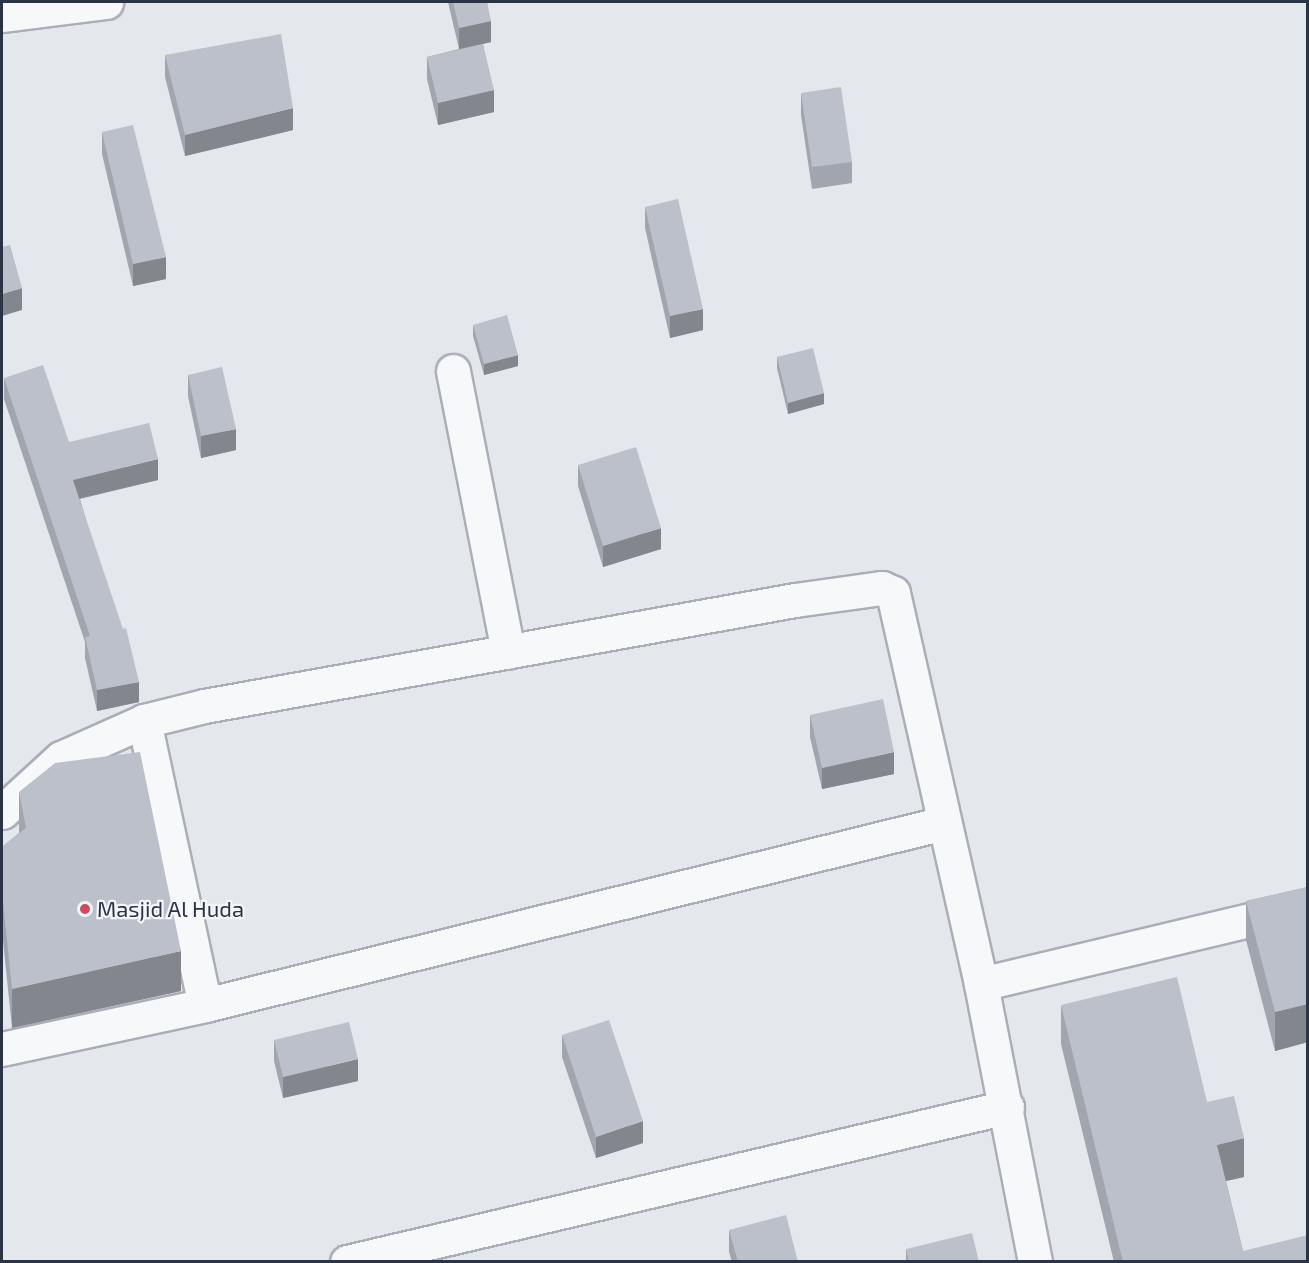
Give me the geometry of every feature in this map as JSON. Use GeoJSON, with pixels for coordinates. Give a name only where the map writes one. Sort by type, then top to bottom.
{"type":"FeatureCollection","features":[{"type":"Feature","properties":{"kind":"street"},"geometry":{"type":"LineString","coordinates":[[2,15],[106,2]]}},
{"type":"Feature","properties":{"kind":"street"},"geometry":{"type":"LineString","coordinates":[[453,371],[508,652]]}},
{"type":"Feature","properties":{"kind":"street"},"geometry":{"type":"LineString","coordinates":[[2,812],[61,758],[144,721],[204,706],[882,588],[892,593],[896,601],[1007,1107],[1035,1262]]}},
{"type":"Feature","properties":{"kind":"street"},"geometry":{"type":"LineString","coordinates":[[144,721],[205,1005]]}},
{"type":"Feature","properties":{"kind":"street"},"geometry":{"type":"LineString","coordinates":[[2,1049],[205,1005],[944,823]]}},
{"type":"Feature","properties":{"kind":"street"},"geometry":{"type":"LineString","coordinates":[[981,984],[1308,906]]}},
{"type":"Feature","properties":{"kind":"street"},"geometry":{"type":"LineString","coordinates":[[347,1262],[1007,1107]]}},
{"type":"Feature","properties":{"kind":"building"},"geometry":{"type":"Polygon","coordinates":[[[453,2],[487,2],[491,21],[459,28],[453,2]]]}},
{"type":"Feature","properties":{"kind":"building"},"geometry":{"type":"Polygon","coordinates":[[[281,34],[293,108],[185,135],[165,55],[281,34]]]}},
{"type":"Feature","properties":{"kind":"building"},"geometry":{"type":"Polygon","coordinates":[[[483,44],[494,90],[438,103],[427,57],[483,44]]]}},
{"type":"Feature","properties":{"kind":"building"},"geometry":{"type":"Polygon","coordinates":[[[841,87],[852,162],[812,167],[801,93],[841,87]]]}},
{"type":"Feature","properties":{"kind":"building"},"geometry":{"type":"Polygon","coordinates":[[[133,125],[166,257],[133,264],[102,132],[133,125]]]}},
{"type":"Feature","properties":{"kind":"building"},"geometry":{"type":"Polygon","coordinates":[[[678,199],[703,309],[670,316],[645,207],[678,199]]]}},
{"type":"Feature","properties":{"kind":"building"},"geometry":{"type":"Polygon","coordinates":[[[10,245],[22,288],[2,294],[2,247],[10,245]]]}},
{"type":"Feature","properties":{"kind":"building"},"geometry":{"type":"Polygon","coordinates":[[[507,315],[518,355],[484,364],[473,325],[507,315]]]}},
{"type":"Feature","properties":{"kind":"building"},"geometry":{"type":"Polygon","coordinates":[[[813,348],[824,393],[788,403],[777,357],[813,348]]]}},
{"type":"Feature","properties":{"kind":"building"},"geometry":{"type":"Polygon","coordinates":[[[43,365],[69,442],[149,423],[158,459],[73,480],[123,629],[126,628],[139,682],[97,690],[85,637],[90,636],[4,378],[43,365]]]}},
{"type":"Feature","properties":{"kind":"building"},"geometry":{"type":"Polygon","coordinates":[[[222,367],[236,429],[201,436],[188,375],[222,367]]]}},
{"type":"Feature","properties":{"kind":"building"},"geometry":{"type":"Polygon","coordinates":[[[636,447],[661,528],[603,546],[578,465],[636,447]]]}},
{"type":"Feature","properties":{"kind":"building"},"geometry":{"type":"Polygon","coordinates":[[[883,699],[894,752],[822,768],[810,715],[883,699]]]}},
{"type":"Feature","properties":{"kind":"building","name":"Masjid Al Huda"},"geometry":{"type":"Polygon","coordinates":[[[140,752],[181,951],[12,989],[2,892],[2,847],[26,828],[19,792],[55,763],[140,752]]]}},
{"type":"Feature","properties":{"kind":"building"},"geometry":{"type":"Polygon","coordinates":[[[1308,887],[1308,1004],[1275,1012],[1246,901],[1308,887]]]}},
{"type":"Feature","properties":{"kind":"building"},"geometry":{"type":"Polygon","coordinates":[[[1177,977],[1207,1102],[1234,1096],[1244,1138],[1217,1145],[1243,1251],[1308,1235],[1308,1262],[1123,1262],[1061,1005],[1177,977]]]}},
{"type":"Feature","properties":{"kind":"building"},"geometry":{"type":"Polygon","coordinates":[[[609,1020],[643,1121],[596,1137],[562,1035],[609,1020]]]}},
{"type":"Feature","properties":{"kind":"building"},"geometry":{"type":"Polygon","coordinates":[[[349,1022],[358,1059],[283,1077],[274,1040],[349,1022]]]}},
{"type":"Feature","properties":{"kind":"building"},"geometry":{"type":"Polygon","coordinates":[[[786,1215],[798,1262],[738,1262],[729,1230],[786,1215]]]}},
{"type":"Feature","properties":{"kind":"building"},"geometry":{"type":"Polygon","coordinates":[[[972,1233],[979,1262],[909,1262],[906,1249],[972,1233]]]}},
{"type":"Feature","properties":{"kind":"place","name":"Masjid Al Huda"},"geometry":{"type":"Point","coordinates":[85,909]}}]}
